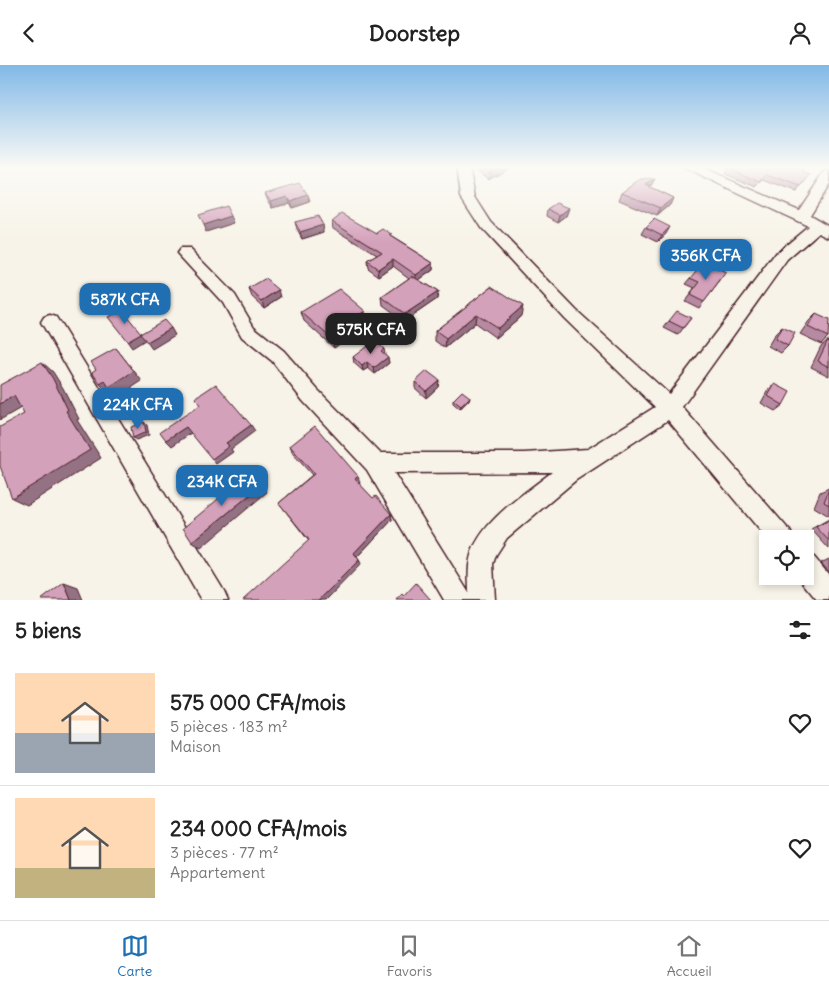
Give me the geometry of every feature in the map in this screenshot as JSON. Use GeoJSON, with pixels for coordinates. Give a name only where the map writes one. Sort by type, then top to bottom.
{"type":"FeatureCollection","features":[{"type":"Feature","properties":{"kind":"street"},"geometry":{"type":"LineString","coordinates":[[467,192],[468,197],[486,225],[570,314],[670,408],[774,530]]}},
{"type":"Feature","properties":{"kind":"street"},"geometry":{"type":"LineString","coordinates":[[482,600],[481,564],[486,549],[499,529],[568,472],[670,408],[782,256],[824,229],[802,216],[746,192]]}},
{"type":"Feature","properties":{"kind":"street"},"geometry":{"type":"LineString","coordinates":[[802,216],[817,192]]}},
{"type":"Feature","properties":{"kind":"street"},"geometry":{"type":"LineString","coordinates":[[185,253],[229,299],[248,332],[278,356],[310,395],[375,463],[459,600]]}},
{"type":"Feature","properties":{"kind":"street"},"geometry":{"type":"LineString","coordinates":[[50,322],[215,600]]}},
{"type":"Feature","properties":{"kind":"street"},"geometry":{"type":"LineString","coordinates":[[375,463],[524,463],[591,459]]}},
{"type":"Feature","properties":{"kind":"street"},"geometry":{"type":"LineString","coordinates":[[814,577],[829,595]]}},
{"type":"Feature","properties":{"kind":"building"},"geometry":{"type":"Polygon","coordinates":[[[306,192],[308,195],[290,201],[287,196],[271,201],[265,193],[306,192]]]}},
{"type":"Feature","properties":{"kind":"building"},"geometry":{"type":"Polygon","coordinates":[[[622,192],[660,192],[673,198],[661,208],[622,192]]]}},
{"type":"Feature","properties":{"kind":"building"},"geometry":{"type":"Polygon","coordinates":[[[557,203],[569,208],[560,215],[548,209],[557,203]]]}},
{"type":"Feature","properties":{"kind":"building"},"geometry":{"type":"Polygon","coordinates":[[[226,206],[231,216],[203,225],[198,215],[226,206]]]}},
{"type":"Feature","properties":{"kind":"building"},"geometry":{"type":"Polygon","coordinates":[[[342,213],[377,233],[383,229],[392,235],[390,236],[433,263],[416,275],[393,259],[378,269],[367,261],[382,252],[332,221],[342,213]]]}},
{"type":"Feature","properties":{"kind":"building"},"geometry":{"type":"Polygon","coordinates":[[[318,216],[323,225],[300,232],[295,222],[318,216]]]}},
{"type":"Feature","properties":{"kind":"building"},"geometry":{"type":"Polygon","coordinates":[[[654,219],[670,227],[662,235],[646,227],[654,219]]]}},
{"type":"Feature","properties":{"kind":"building"},"geometry":{"type":"Polygon","coordinates":[[[704,263],[726,273],[704,302],[690,295],[700,282],[691,278],[704,263]]]}},
{"type":"Feature","properties":{"kind":"building"},"geometry":{"type":"Polygon","coordinates":[[[412,276],[438,292],[405,314],[382,297],[412,276]]]}},
{"type":"Feature","properties":{"kind":"building"},"geometry":{"type":"Polygon","coordinates":[[[266,279],[279,290],[262,301],[249,289],[266,279]]]}},
{"type":"Feature","properties":{"kind":"building"},"geometry":{"type":"Polygon","coordinates":[[[492,286],[523,306],[498,328],[476,314],[446,339],[435,331],[492,286]]]}},
{"type":"Feature","properties":{"kind":"building"},"geometry":{"type":"Polygon","coordinates":[[[339,289],[365,311],[349,322],[352,324],[332,339],[301,312],[339,289]]]}},
{"type":"Feature","properties":{"kind":"building"},"geometry":{"type":"Polygon","coordinates":[[[122,310],[141,333],[127,341],[108,317],[122,310]]]}},
{"type":"Feature","properties":{"kind":"building"},"geometry":{"type":"Polygon","coordinates":[[[677,311],[691,318],[683,328],[669,321],[677,311]]]}},
{"type":"Feature","properties":{"kind":"building"},"geometry":{"type":"Polygon","coordinates":[[[816,314],[829,320],[828,337],[808,327],[816,314]]]}},
{"type":"Feature","properties":{"kind":"building"},"geometry":{"type":"Polygon","coordinates":[[[164,320],[171,328],[147,342],[140,334],[164,320]]]}},
{"type":"Feature","properties":{"kind":"building"},"geometry":{"type":"Polygon","coordinates":[[[782,327],[795,333],[788,346],[775,339],[782,327]]]}},
{"type":"Feature","properties":{"kind":"building"},"geometry":{"type":"Polygon","coordinates":[[[375,340],[384,349],[381,351],[388,357],[374,368],[367,362],[362,366],[353,357],[375,340]]]}},
{"type":"Feature","properties":{"kind":"building"},"geometry":{"type":"Polygon","coordinates":[[[829,340],[829,367],[818,361],[829,340]]]}},
{"type":"Feature","properties":{"kind":"building"},"geometry":{"type":"Polygon","coordinates":[[[116,348],[134,371],[109,387],[105,381],[100,384],[92,372],[96,369],[91,362],[116,348]]]}},
{"type":"Feature","properties":{"kind":"building"},"geometry":{"type":"Polygon","coordinates":[[[42,362],[53,379],[68,410],[66,411],[90,450],[12,498],[0,466],[0,427],[24,414],[14,396],[0,404],[0,385],[42,362]]]}},
{"type":"Feature","properties":{"kind":"building"},"geometry":{"type":"Polygon","coordinates":[[[427,371],[439,380],[426,391],[415,382],[427,371]]]}},
{"type":"Feature","properties":{"kind":"building"},"geometry":{"type":"Polygon","coordinates":[[[216,384],[251,425],[226,443],[229,446],[212,459],[186,427],[166,440],[160,432],[200,405],[195,398],[216,384]]]}},
{"type":"Feature","properties":{"kind":"building"},"geometry":{"type":"Polygon","coordinates":[[[775,384],[790,392],[783,405],[768,396],[775,384]]]}},
{"type":"Feature","properties":{"kind":"building"},"geometry":{"type":"Polygon","coordinates":[[[462,391],[470,397],[461,406],[453,400],[462,391]]]}},
{"type":"Feature","properties":{"kind":"building"},"geometry":{"type":"Polygon","coordinates":[[[144,422],[146,432],[133,438],[131,427],[144,422]]]}},
{"type":"Feature","properties":{"kind":"building"},"geometry":{"type":"Polygon","coordinates":[[[315,426],[358,476],[355,479],[373,498],[376,496],[391,514],[354,553],[359,560],[319,600],[243,600],[309,540],[279,503],[314,474],[290,446],[315,426]]]}},
{"type":"Feature","properties":{"kind":"building"},"geometry":{"type":"Polygon","coordinates":[[[251,472],[262,485],[192,542],[183,528],[251,472]]]}},
{"type":"Feature","properties":{"kind":"building"},"geometry":{"type":"Polygon","coordinates":[[[829,489],[829,505],[824,502],[829,489]]]}},
{"type":"Feature","properties":{"kind":"building"},"geometry":{"type":"Polygon","coordinates":[[[829,520],[829,541],[816,527],[829,520]]]}},
{"type":"Feature","properties":{"kind":"building"},"geometry":{"type":"Polygon","coordinates":[[[64,583],[71,600],[41,600],[64,583]]]}},
{"type":"Feature","properties":{"kind":"building"},"geometry":{"type":"Polygon","coordinates":[[[416,583],[431,600],[397,600],[402,594],[404,596],[416,583]]]}}]}
